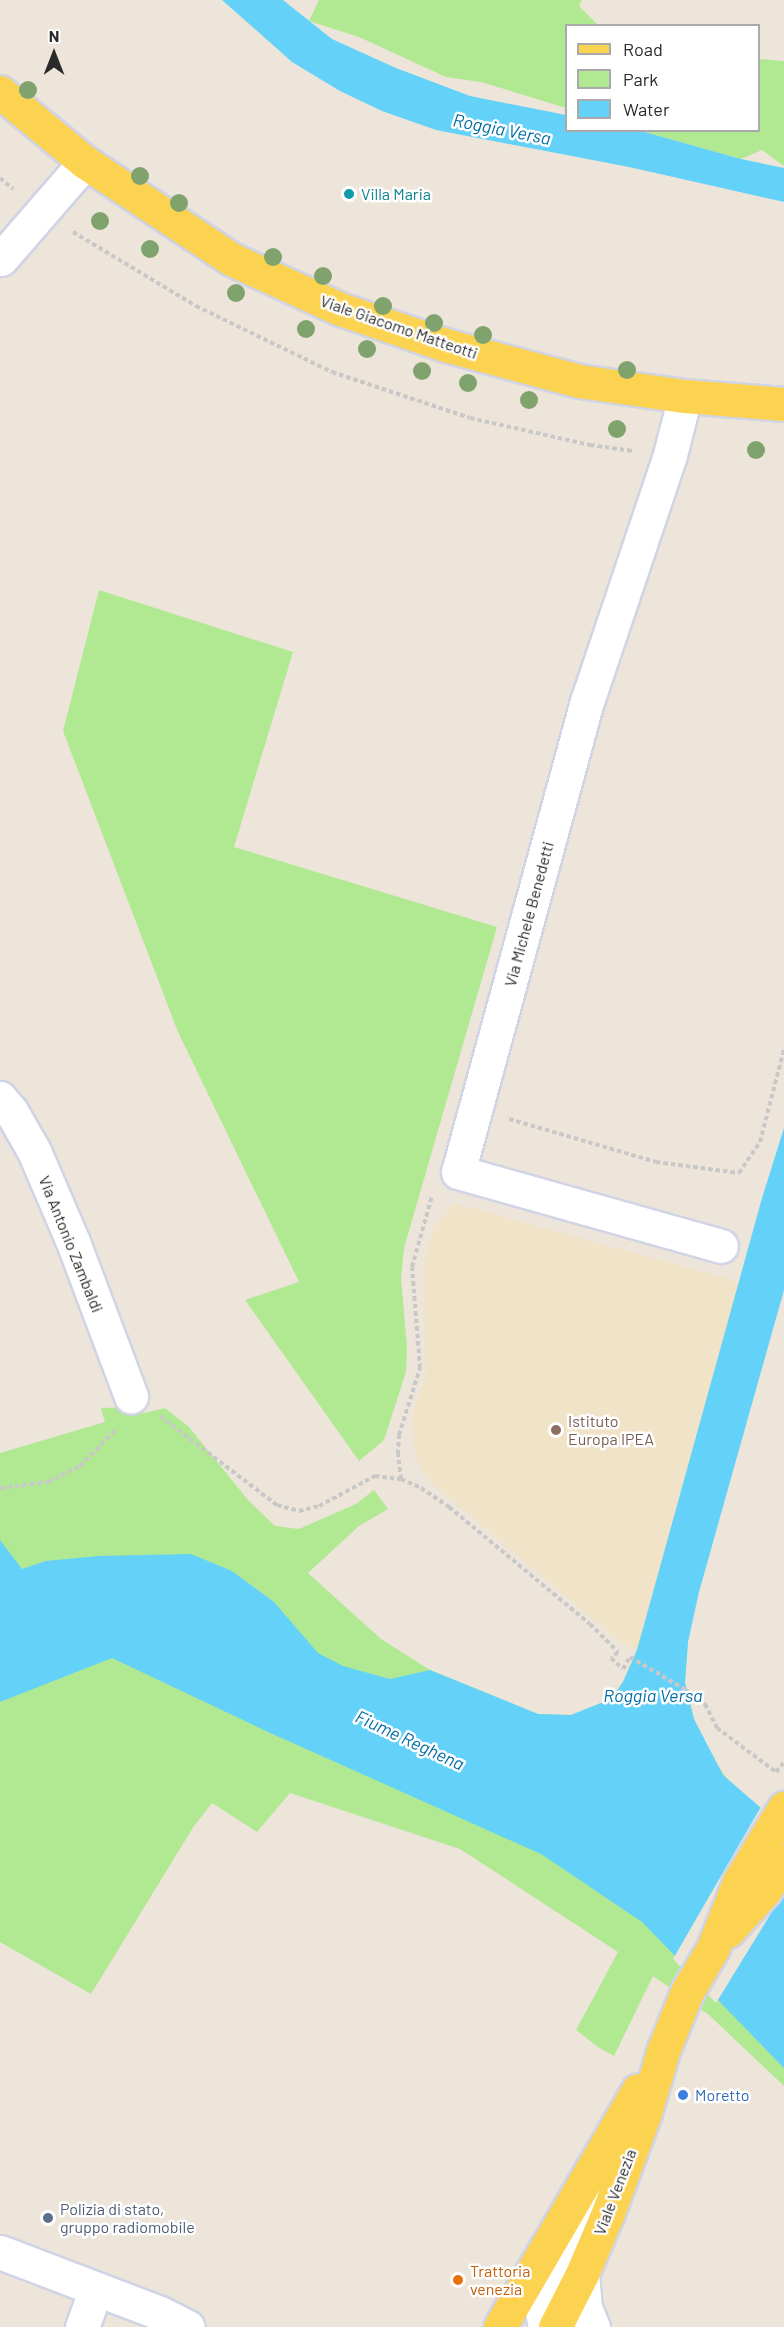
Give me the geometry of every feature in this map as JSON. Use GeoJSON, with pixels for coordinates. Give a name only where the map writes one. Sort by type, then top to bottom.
{"type":"FeatureCollection","features":[{"type":"Feature","properties":{"kind":"main road","name":"Viale Giacomo Matteotti"},"geometry":{"type":"LineString","coordinates":[[0,92],[85,162],[231,259],[340,309],[513,366],[579,381],[685,396],[784,404]]}},
{"type":"Feature","properties":{"kind":"main road"},"geometry":{"type":"LineString","coordinates":[[713,1948],[739,1882],[784,1808]]}},
{"type":"Feature","properties":{"kind":"main road"},"geometry":{"type":"LineString","coordinates":[[713,1948],[765,1890],[784,1860]]}},
{"type":"Feature","properties":{"kind":"main road","name":"Viale Venezia"},"geometry":{"type":"LineString","coordinates":[[555,2327],[582,2274],[645,2113],[663,2051],[687,1992],[713,1948]]}},
{"type":"Feature","properties":{"kind":"main road","name":"Viale Venezia"},"geometry":{"type":"LineString","coordinates":[[500,2327],[618,2123],[663,2051]]}},
{"type":"Feature","properties":{"kind":"street"},"geometry":{"type":"LineString","coordinates":[[1,259],[85,162]]}},
{"type":"Feature","properties":{"kind":"street","name":"Via Michele Benedetti"},"geometry":{"type":"LineString","coordinates":[[458,1172],[587,701],[670,455],[685,396]]}},
{"type":"Feature","properties":{"kind":"street","name":"Via Antonio Zambaldi"},"geometry":{"type":"LineString","coordinates":[[0,1098],[11,1111],[34,1151],[73,1242],[134,1413]]}},
{"type":"Feature","properties":{"kind":"street"},"geometry":{"type":"LineString","coordinates":[[458,1172],[721,1246]]}},
{"type":"Feature","properties":{"kind":"street","name":"Viale Venezia"},"geometry":{"type":"LineString","coordinates":[[545,2327],[542,2311],[545,2287],[588,2210],[593,2169]]}},
{"type":"Feature","properties":{"kind":"street"},"geometry":{"type":"LineString","coordinates":[[0,2252],[160,2313],[188,2327]]}},
{"type":"Feature","properties":{"kind":"street"},"geometry":{"type":"LineString","coordinates":[[582,2274],[585,2307],[592,2327]]}},
{"type":"Feature","properties":{"kind":"street"},"geometry":{"type":"LineString","coordinates":[[82,2327],[96,2289]]}},
{"type":"Feature","properties":{"kind":"path"},"geometry":{"type":"LineString","coordinates":[[0,178],[42,213],[196,306],[332,372],[470,418],[590,445],[670,455]]}},
{"type":"Feature","properties":{"kind":"path"},"geometry":{"type":"LineString","coordinates":[[475,1110],[656,1162],[739,1173],[760,1142],[784,1049]]}},
{"type":"Feature","properties":{"kind":"path"},"geometry":{"type":"LineString","coordinates":[[401,1479],[398,1454],[399,1435],[420,1368],[412,1267],[429,1200],[444,1181],[458,1172]]}},
{"type":"Feature","properties":{"kind":"path"},"geometry":{"type":"LineString","coordinates":[[0,1488],[48,1482],[80,1466],[104,1439],[146,1400],[160,1417],[277,1505],[298,1511],[319,1506],[375,1476],[401,1479],[421,1488],[449,1507],[590,1624],[618,1652],[611,1658],[623,1669],[630,1657],[705,1704],[717,1728],[776,1772],[784,1762]]}},
{"type":"Feature","properties":{"kind":"path"},"geometry":{"type":"LineString","coordinates":[[134,1413],[160,1417]]}},
{"type":"Feature","properties":{"kind":"shaded area","name":"Istituto Europa IPEA"},"geometry":{"type":"Polygon","coordinates":[[[454,1203],[740,1282],[637,1650],[620,1642],[433,1484],[421,1469],[414,1449],[413,1410],[426,1377],[424,1298],[426,1253],[433,1229],[454,1203]]]}},
{"type":"Feature","properties":{"kind":"green space"},"geometry":{"type":"Polygon","coordinates":[[[319,0],[582,0],[579,6],[597,24],[565,24],[565,108],[481,82],[446,77],[359,37],[309,21],[319,0]]]}},
{"type":"Feature","properties":{"kind":"green space"},"geometry":{"type":"Polygon","coordinates":[[[760,59],[784,61],[784,166],[762,150],[741,159],[645,132],[760,132],[760,59]]]}},
{"type":"Feature","properties":{"kind":"green space"},"geometry":{"type":"Polygon","coordinates":[[[99,590],[293,652],[234,847],[497,927],[404,1248],[401,1278],[407,1347],[406,1372],[384,1440],[359,1461],[245,1300],[299,1282],[178,1032],[63,731],[99,590]]]}},
{"type":"Feature","properties":{"kind":"green space"},"geometry":{"type":"Polygon","coordinates":[[[136,1407],[144,1413],[165,1408],[189,1427],[248,1500],[275,1526],[299,1529],[356,1504],[374,1490],[388,1509],[359,1526],[308,1573],[381,1639],[430,1670],[538,1714],[571,1715],[611,1699],[623,1682],[637,1650],[643,1628],[688,1642],[685,1683],[694,1719],[709,1752],[730,1783],[784,1828],[784,2086],[709,2015],[653,1976],[614,2056],[598,2047],[576,2030],[618,1952],[460,1849],[290,1793],[257,1832],[212,1803],[194,1826],[91,1994],[0,1942],[0,1453],[105,1422],[101,1408],[136,1407]]]}},
{"type":"Feature","properties":{"kind":"water","name":"Roggia Versa"},"geometry":{"type":"Polygon","coordinates":[[[222,0],[283,0],[332,39],[396,68],[470,96],[565,115],[565,132],[645,132],[741,159],[784,168],[784,202],[629,167],[436,130],[382,111],[340,91],[292,62],[222,0]]]}},
{"type":"Feature","properties":{"kind":"water","name":"Fiume Reghena"},"geometry":{"type":"Polygon","coordinates":[[[784,1128],[784,1290],[699,1592],[688,1642],[685,1683],[694,1719],[723,1775],[784,1828],[784,2068],[642,1922],[541,1854],[268,1732],[112,1658],[0,1702],[0,1540],[22,1569],[46,1561],[98,1556],[191,1554],[232,1571],[274,1602],[318,1653],[343,1666],[390,1679],[430,1670],[538,1714],[571,1715],[611,1699],[623,1682],[637,1650],[762,1198],[784,1128]]]}},
{"type":"Feature","properties":{"kind":"pier"},"geometry":{"type":"Polygon","coordinates":[[[762,1805],[784,1824],[784,1892],[716,2003],[673,1959],[762,1805]]]}},
{"type":"Feature","properties":{"kind":"place","name":"Villa Maria"},"geometry":{"type":"Point","coordinates":[349,194]}},
{"type":"Feature","properties":{"kind":"place","name":"Istituto Europa IPEA"},"geometry":{"type":"Point","coordinates":[556,1430]}},
{"type":"Feature","properties":{"kind":"place","name":"Moretto"},"geometry":{"type":"Point","coordinates":[683,2095]}},
{"type":"Feature","properties":{"kind":"place","name":"Polizia di stato, gruppo radiomobile"},"geometry":{"type":"Point","coordinates":[48,2218]}},
{"type":"Feature","properties":{"kind":"place","name":"Trattoria venezia"},"geometry":{"type":"Point","coordinates":[458,2280]}}]}
